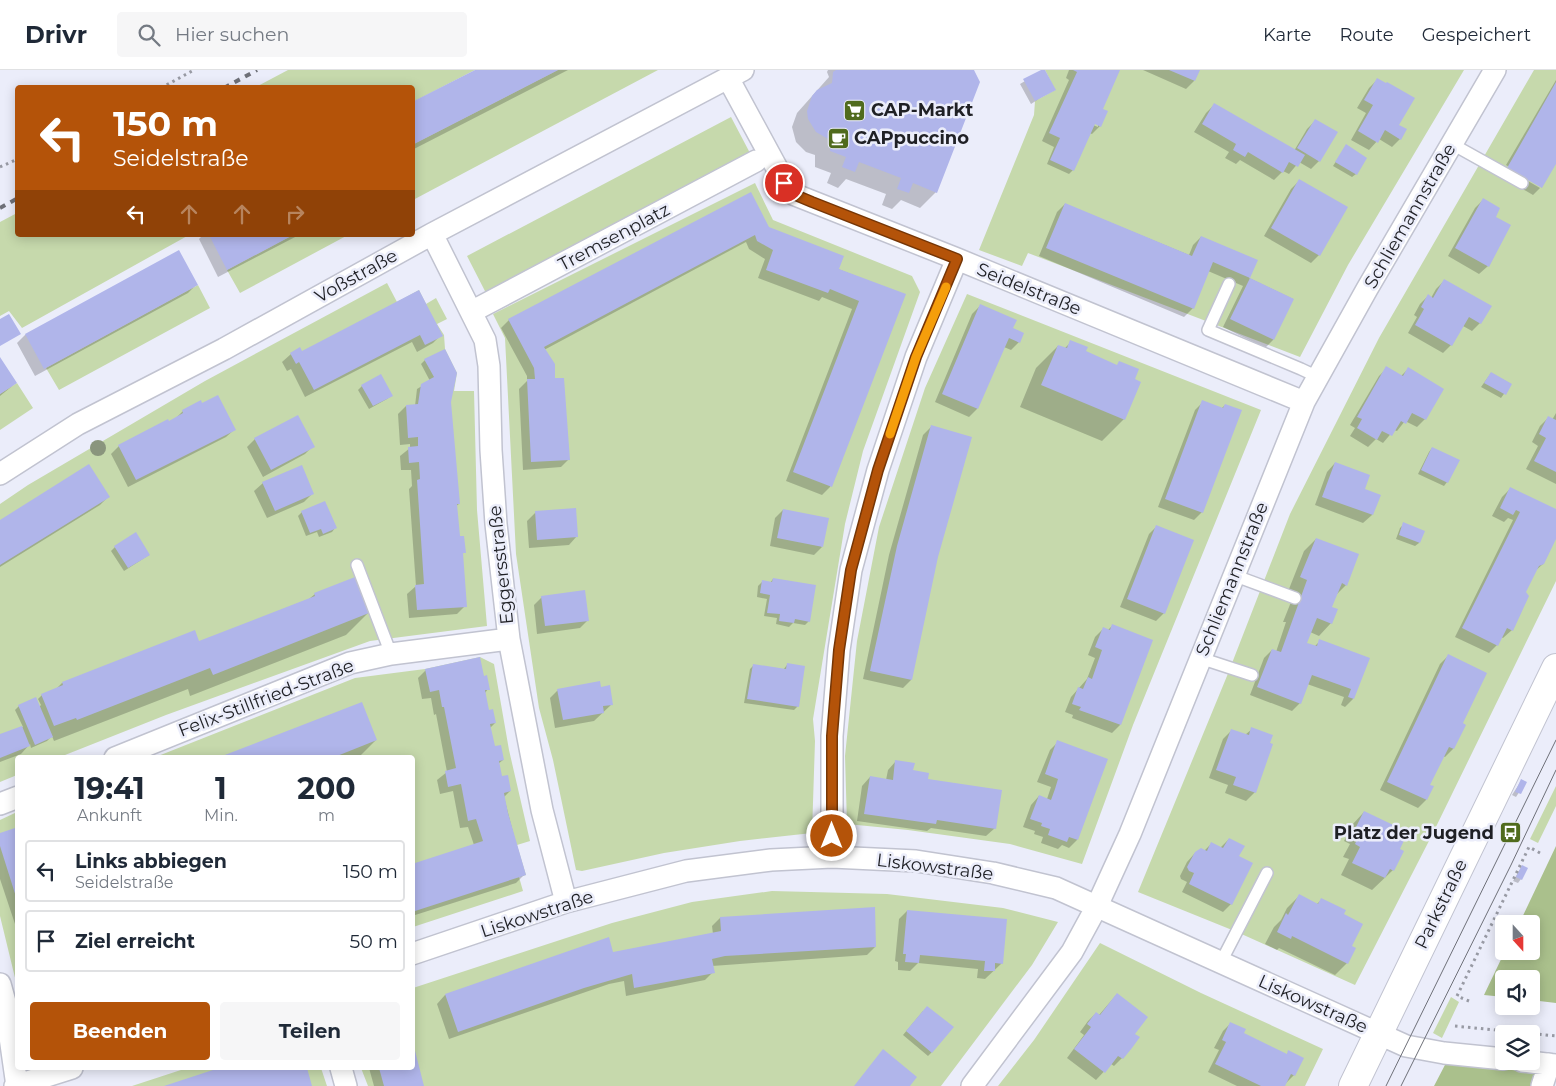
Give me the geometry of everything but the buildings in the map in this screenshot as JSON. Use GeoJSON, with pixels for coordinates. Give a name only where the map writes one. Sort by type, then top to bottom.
{"type":"FeatureCollection","features":[{"type":"Feature","properties":{"kind":"main road","name":"Parkstraße"},"geometry":{"type":"LineString","coordinates":[[1353,1086],[1556,668]]}},
{"type":"Feature","properties":{"kind":"street","name":"Schliemannstraße"},"geometry":{"type":"LineString","coordinates":[[972,1086],[1072,952],[1097,906],[1130,834],[1304,402],[1367,289],[1495,70]]}},
{"type":"Feature","properties":{"kind":"street","name":"Voßstraße"},"geometry":{"type":"LineString","coordinates":[[0,474],[78,424],[224,349],[432,234],[736,74]]}},
{"type":"Feature","properties":{"kind":"street","name":"Seidelstraße"},"geometry":{"type":"LineString","coordinates":[[736,74],[784,183],[793,194],[957,259],[1304,402]]}},
{"type":"Feature","properties":{"kind":"street","name":"Tremsenplatz"},"geometry":{"type":"LineString","coordinates":[[471,312],[756,161]]}},
{"type":"Feature","properties":{"kind":"street","name":"Eggersstraße"},"geometry":{"type":"LineString","coordinates":[[432,234],[485,340],[489,366],[490,450],[509,639],[542,810],[566,902]]}},
{"type":"Feature","properties":{"kind":"street"},"geometry":{"type":"LineString","coordinates":[[832,857],[832,736],[839,650],[851,570],[878,470],[916,357],[957,259]]}},
{"type":"Feature","properties":{"kind":"street","name":"Felix-Stillfried-Straße"},"geometry":{"type":"LineString","coordinates":[[122,755],[350,663],[391,654],[509,639]]}},
{"type":"Feature","properties":{"kind":"street"},"geometry":{"type":"LineString","coordinates":[[0,804],[15,798]]}},
{"type":"Feature","properties":{"kind":"street","name":"Liskowstraße"},"geometry":{"type":"LineString","coordinates":[[415,953],[566,902],[686,872],[771,860],[832,857],[916,861],[993,873],[1056,888],[1406,1046],[1444,1053],[1495,1058]]}},
{"type":"Feature","properties":{"kind":"street"},"geometry":{"type":"LineString","coordinates":[[0,984],[16,1086],[66,1070]]}},
{"type":"Feature","properties":{"kind":"street"},"geometry":{"type":"LineString","coordinates":[[1542,1086],[1552,1064]]}},
{"type":"Feature","properties":{"kind":"street"},"geometry":{"type":"LineString","coordinates":[[342,1070],[346,1086]]}},
{"type":"Feature","properties":{"kind":"lane"},"geometry":{"type":"LineString","coordinates":[[1452,144],[1522,183]]}},
{"type":"Feature","properties":{"kind":"lane"},"geometry":{"type":"LineString","coordinates":[[1229,284],[1208,330],[1301,368],[1318,377]]}},
{"type":"Feature","properties":{"kind":"lane"},"geometry":{"type":"LineString","coordinates":[[357,566],[391,654]]}},
{"type":"Feature","properties":{"kind":"lane"},"geometry":{"type":"LineString","coordinates":[[1233,575],[1295,598]]}},
{"type":"Feature","properties":{"kind":"lane"},"geometry":{"type":"LineString","coordinates":[[1200,658],[1252,675]]}},
{"type":"Feature","properties":{"kind":"lane"},"geometry":{"type":"LineString","coordinates":[[1221,962],[1267,873]]}},
{"type":"Feature","properties":{"kind":"path"},"geometry":{"type":"LineString","coordinates":[[166,85],[194,70]]}},
{"type":"Feature","properties":{"kind":"path"},"geometry":{"type":"LineString","coordinates":[[0,167],[15,160]]}},
{"type":"Feature","properties":{"kind":"path"},"geometry":{"type":"LineString","coordinates":[[1468,1001],[1457,996],[1529,847],[1540,853]]}},
{"type":"Feature","properties":{"kind":"path"},"geometry":{"type":"LineString","coordinates":[[1455,1026],[1556,1036]]}},
{"type":"Feature","properties":{"kind":"green space"},"geometry":{"type":"Polygon","coordinates":[[[288,70],[475,70],[415,101],[415,85],[260,85],[288,70]]]}},
{"type":"Feature","properties":{"kind":"green space"},"geometry":{"type":"Polygon","coordinates":[[[558,70],[658,70],[415,199],[415,143],[558,70]]]}},
{"type":"Feature","properties":{"kind":"green space"},"geometry":{"type":"Polygon","coordinates":[[[1045,70],[1464,70],[1348,265],[1300,357],[1028,253],[1022,266],[979,250],[1034,115],[1035,101],[1055,90],[1045,70]]]}},
{"type":"Feature","properties":{"kind":"green space"},"geometry":{"type":"Polygon","coordinates":[[[1534,70],[1556,70],[1556,581],[1431,837],[1355,985],[1237,932],[1138,892],[1227,676],[1290,514],[1379,338],[1534,70]]]}},
{"type":"Feature","properties":{"kind":"green space"},"geometry":{"type":"Polygon","coordinates":[[[731,117],[751,155],[487,295],[467,256],[731,117]]]}},
{"type":"Feature","properties":{"kind":"green space"},"geometry":{"type":"Polygon","coordinates":[[[755,183],[773,220],[912,276],[920,292],[863,451],[845,524],[813,719],[815,741],[812,833],[740,841],[664,853],[582,871],[576,870],[553,760],[539,708],[516,554],[505,338],[493,314],[755,183]]]}},
{"type":"Feature","properties":{"kind":"green space"},"geometry":{"type":"Polygon","coordinates":[[[15,214],[15,237],[185,237],[22,328],[9,311],[0,316],[0,222],[15,214]]]}},
{"type":"Feature","properties":{"kind":"green space"},"geometry":{"type":"Polygon","coordinates":[[[289,237],[344,237],[240,293],[227,270],[289,237]]]}},
{"type":"Feature","properties":{"kind":"green space"},"geometry":{"type":"Polygon","coordinates":[[[387,283],[397,302],[419,290],[426,304],[436,298],[447,319],[437,324],[444,335],[445,349],[457,373],[454,391],[474,391],[477,510],[487,626],[370,641],[166,715],[65,755],[15,755],[15,776],[0,782],[0,504],[28,485],[205,381],[387,283]]]}},
{"type":"Feature","properties":{"kind":"green space"},"geometry":{"type":"Polygon","coordinates":[[[198,285],[210,308],[59,390],[46,368],[198,285]]]}},
{"type":"Feature","properties":{"kind":"green space"},"geometry":{"type":"Polygon","coordinates":[[[967,294],[1261,410],[1133,725],[1082,864],[1010,844],[847,824],[845,756],[857,641],[879,527],[925,388],[967,294]]]}},
{"type":"Feature","properties":{"kind":"green space"},"geometry":{"type":"Polygon","coordinates":[[[17,383],[33,408],[0,430],[0,394],[17,383]]]}},
{"type":"Feature","properties":{"kind":"green space"},"geometry":{"type":"Polygon","coordinates":[[[480,657],[494,664],[509,750],[530,841],[517,845],[526,875],[519,877],[523,891],[415,926],[415,755],[161,755],[355,678],[425,669],[480,657]]]}},
{"type":"Feature","properties":{"kind":"green space"},"geometry":{"type":"Polygon","coordinates":[[[1556,786],[1556,806],[1538,843],[1530,839],[1556,786]]]}},
{"type":"Feature","properties":{"kind":"green space"},"geometry":{"type":"Polygon","coordinates":[[[15,813],[15,978],[0,916],[0,820],[15,813]]]}},
{"type":"Feature","properties":{"kind":"green space"},"geometry":{"type":"Polygon","coordinates":[[[1556,846],[1556,1003],[1540,1001],[1540,970],[1496,970],[1501,960],[1540,960],[1540,915],[1523,915],[1556,846]]]}},
{"type":"Feature","properties":{"kind":"green space"},"geometry":{"type":"Polygon","coordinates":[[[772,891],[887,894],[1003,908],[1058,922],[1032,965],[941,1086],[368,1086],[362,1070],[415,1070],[415,987],[612,923],[692,902],[772,891]]]}},
{"type":"Feature","properties":{"kind":"green space"},"geometry":{"type":"Polygon","coordinates":[[[1100,943],[1201,993],[1323,1049],[1305,1086],[998,1086],[1034,1040],[1100,943]]]}},
{"type":"Feature","properties":{"kind":"green space"},"geometry":{"type":"Polygon","coordinates":[[[1495,972],[1495,996],[1484,995],[1495,972]]]}},
{"type":"Feature","properties":{"kind":"green space"},"geometry":{"type":"Polygon","coordinates":[[[1451,997],[1459,1002],[1442,1038],[1433,1033],[1451,997]]]}},
{"type":"Feature","properties":{"kind":"green space"},"geometry":{"type":"Polygon","coordinates":[[[1446,1063],[1495,1068],[1495,1070],[1539,1073],[1535,1086],[1434,1086],[1446,1063]]]}},
{"type":"Feature","properties":{"kind":"green space"},"geometry":{"type":"Polygon","coordinates":[[[181,1070],[322,1070],[327,1086],[132,1086],[181,1070]]]}},
{"type":"Feature","properties":{"kind":"tram line"},"geometry":{"type":"LineString","coordinates":[[1386,1086],[1556,740]]}},
{"type":"Feature","properties":{"kind":"tram line"},"geometry":{"type":"LineString","coordinates":[[1401,1086],[1556,770]]}},
{"type":"Feature","properties":{"kind":"railway"},"geometry":{"type":"LineString","coordinates":[[230,85],[257,70]]}},
{"type":"Feature","properties":{"kind":"railway"},"geometry":{"type":"LineString","coordinates":[[0,208],[15,200]]}},
{"type":"Feature","properties":{"kind":"slow traffic"},"geometry":{"type":"LineString","coordinates":[[890,434],[916,357],[946,287]]}},
{"type":"Feature","properties":{"kind":"place","name":"CAP-Markt"},"geometry":{"type":"Point","coordinates":[855,110]}},
{"type":"Feature","properties":{"kind":"place","name":"CAPpuccino"},"geometry":{"type":"Point","coordinates":[838,138]}},
{"type":"Feature","properties":{"kind":"place","name":"Platz der Jugend"},"geometry":{"type":"Point","coordinates":[1510,833]}},
{"type":"Feature","properties":{"kind":"route"},"geometry":{"type":"LineString","coordinates":[[784,183],[793,194],[957,259],[916,357],[878,470],[851,570],[839,650],[832,736],[832,836]]}}]}
